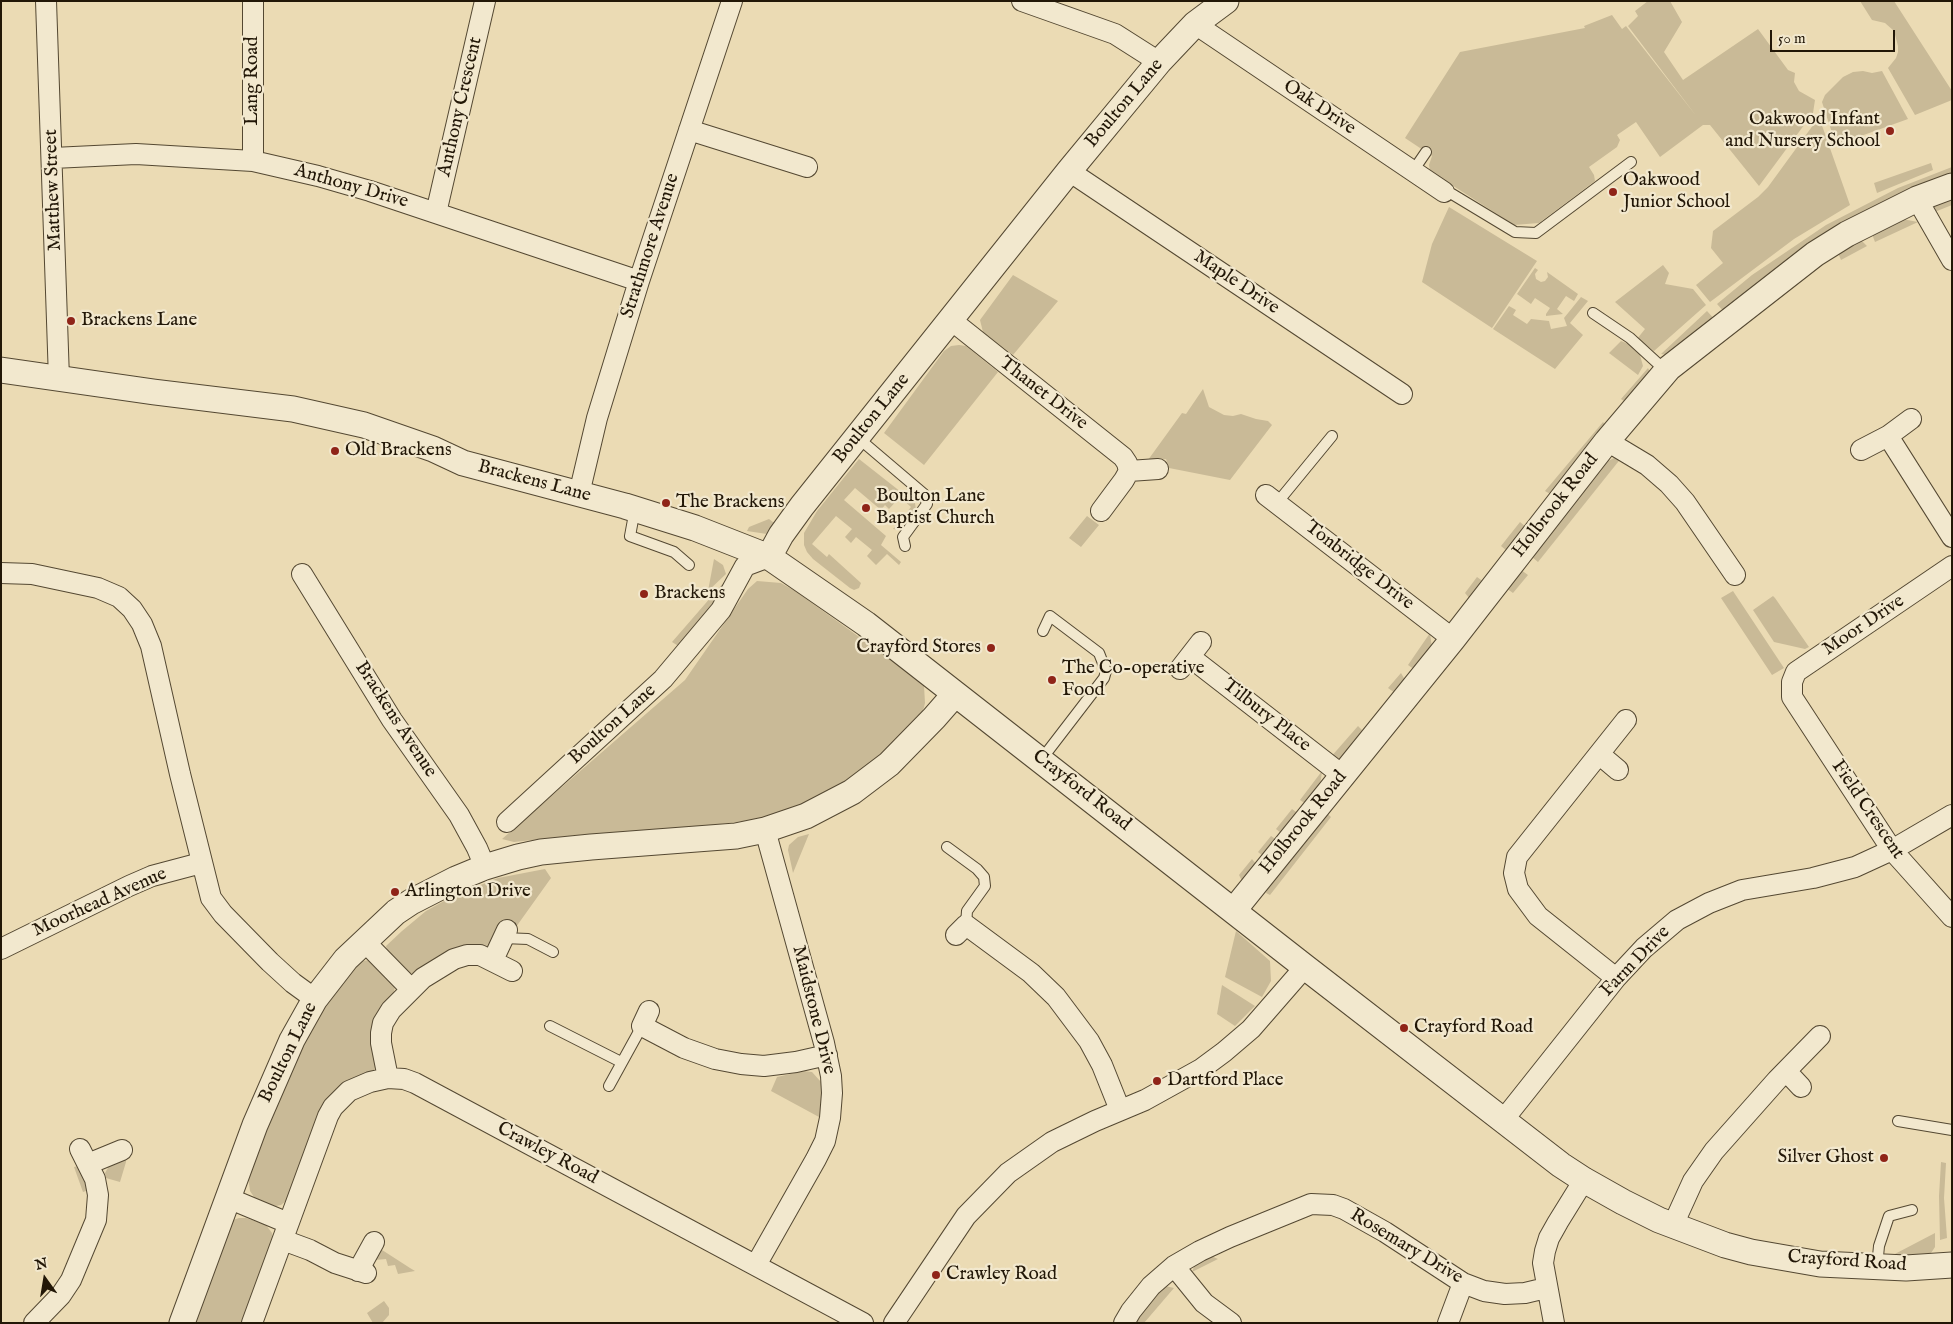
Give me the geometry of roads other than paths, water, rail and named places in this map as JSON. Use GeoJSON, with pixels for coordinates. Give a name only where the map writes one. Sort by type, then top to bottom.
{"type":"FeatureCollection","features":[{"type":"Feature","properties":{"kind":"street","name":"Matthew Street"},"geometry":{"type":"LineString","coordinates":[[46,1],[53,158],[59,378]]}},
{"type":"Feature","properties":{"kind":"street","name":"Lang Road"},"geometry":{"type":"LineString","coordinates":[[253,1],[253,161]]}},
{"type":"Feature","properties":{"kind":"street","name":"Anthony Crescent"},"geometry":{"type":"LineString","coordinates":[[436,213],[485,1]]}},
{"type":"Feature","properties":{"kind":"street","name":"Strathmore Avenue"},"geometry":{"type":"LineString","coordinates":[[579,494],[597,418],[639,281],[732,1]]}},
{"type":"Feature","properties":{"kind":"street"},"geometry":{"type":"LineString","coordinates":[[1022,1],[1115,34],[1159,62]]}},
{"type":"Feature","properties":{"kind":"street","name":"Boulton Lane"},"geometry":{"type":"LineString","coordinates":[[507,822],[663,679],[720,610],[745,566],[769,557],[781,535],[802,506],[1069,171],[1159,62],[1195,24],[1226,1]]}},
{"type":"Feature","properties":{"kind":"street","name":"Oak Drive"},"geometry":{"type":"LineString","coordinates":[[1195,24],[1444,192]]}},
{"type":"Feature","properties":{"kind":"street"},"geometry":{"type":"LineString","coordinates":[[689,130],[807,167]]}},
{"type":"Feature","properties":{"kind":"street","name":"Anthony Drive"},"geometry":{"type":"LineString","coordinates":[[53,158],[136,154],[253,161],[318,176],[436,213],[639,281]]}},
{"type":"Feature","properties":{"kind":"street","name":"Maple Drive"},"geometry":{"type":"LineString","coordinates":[[1069,171],[1402,394]]}},
{"type":"Feature","properties":{"kind":"street","name":"Holbrook Road"},"geometry":{"type":"LineString","coordinates":[[1234,910],[1453,639],[1607,441],[1666,372],[1815,254],[1847,234],[1917,199],[1952,186]]}},
{"type":"Feature","properties":{"kind":"street"},"geometry":{"type":"LineString","coordinates":[[1917,199],[1952,260]]}},
{"type":"Feature","properties":{"kind":"street","name":"Thanet Drive"},"geometry":{"type":"LineString","coordinates":[[951,320],[1123,457],[1129,471]]}},
{"type":"Feature","properties":{"kind":"street","name":"Brackens Lane"},"geometry":{"type":"LineString","coordinates":[[1,370],[312,413],[379,430],[433,449],[463,463],[635,509],[695,528],[769,557]]}},
{"type":"Feature","properties":{"kind":"street"},"geometry":{"type":"LineString","coordinates":[[1861,450],[1888,436],[1911,419]]}},
{"type":"Feature","properties":{"kind":"street"},"geometry":{"type":"LineString","coordinates":[[1888,436],[1952,537]]}},
{"type":"Feature","properties":{"kind":"street"},"geometry":{"type":"LineString","coordinates":[[1607,441],[1647,465],[1669,484],[1685,502],[1735,575]]}},
{"type":"Feature","properties":{"kind":"street"},"geometry":{"type":"LineString","coordinates":[[1101,510],[1129,471],[1158,469]]}},
{"type":"Feature","properties":{"kind":"street","name":"Tonbridge Drive"},"geometry":{"type":"LineString","coordinates":[[1271,499],[1453,639]]}},
{"type":"Feature","properties":{"kind":"street","name":"Crayford Road"},"geometry":{"type":"LineString","coordinates":[[769,557],[866,624],[1305,967],[1504,1119],[1561,1165],[1584,1180],[1623,1202],[1673,1225],[1726,1245],[1775,1257],[1820,1264],[1877,1268],[1952,1265]]}},
{"type":"Feature","properties":{"kind":"street","name":"Moor Drive"},"geometry":{"type":"LineString","coordinates":[[1792,696],[1792,682],[1796,672],[1952,566]]}},
{"type":"Feature","properties":{"kind":"street"},"geometry":{"type":"LineString","coordinates":[[1,573],[32,574],[98,588],[119,597],[132,609],[142,624],[151,646],[201,863],[211,898],[215,905],[270,962],[293,983],[315,999]]}},
{"type":"Feature","properties":{"kind":"street","name":"Brackens Avenue"},"geometry":{"type":"LineString","coordinates":[[302,574],[392,720],[459,815],[485,867]]}},
{"type":"Feature","properties":{"kind":"street","name":"Tilbury Place"},"geometry":{"type":"LineString","coordinates":[[1190,656],[1342,775]]}},
{"type":"Feature","properties":{"kind":"street","name":"Boulton Lane"},"geometry":{"type":"LineString","coordinates":[[182,1323],[276,1072],[292,1040],[315,999],[346,959],[396,912],[448,883],[485,867],[541,852],[710,839],[765,830],[819,810],[837,801],[870,779],[908,746],[955,694]]}},
{"type":"Feature","properties":{"kind":"street","name":"Field Crescent"},"geometry":{"type":"LineString","coordinates":[[1792,696],[1892,850],[1952,917]]}},
{"type":"Feature","properties":{"kind":"street"},"geometry":{"type":"LineString","coordinates":[[1616,978],[1538,916],[1518,889],[1514,874],[1517,857],[1626,720]]}},
{"type":"Feature","properties":{"kind":"street"},"geometry":{"type":"LineString","coordinates":[[1599,754],[1618,770]]}},
{"type":"Feature","properties":{"kind":"street","name":"Farm Drive"},"geometry":{"type":"LineString","coordinates":[[1504,1119],[1616,978],[1644,948],[1677,920],[1710,903],[1742,890],[1835,874],[1855,867],[1892,850],[1952,815]]}},
{"type":"Feature","properties":{"kind":"street","name":"Maidstone Drive"},"geometry":{"type":"LineString","coordinates":[[756,1265],[825,1141],[830,1118],[832,1093],[827,1055],[765,830]]}},
{"type":"Feature","properties":{"kind":"street","name":"Moorhead Avenue"},"geometry":{"type":"LineString","coordinates":[[1,949],[152,876],[201,863]]}},
{"type":"Feature","properties":{"kind":"street"},"geometry":{"type":"LineString","coordinates":[[961,930],[1031,973],[1056,998],[1089,1041],[1102,1065],[1120,1110]]}},
{"type":"Feature","properties":{"kind":"street"},"geometry":{"type":"LineString","coordinates":[[492,960],[505,934]]}},
{"type":"Feature","properties":{"kind":"street"},"geometry":{"type":"LineString","coordinates":[[364,941],[411,989]]}},
{"type":"Feature","properties":{"kind":"street"},"geometry":{"type":"LineString","coordinates":[[252,1323],[328,1116],[333,1107],[349,1091],[370,1082],[388,1078],[381,1043],[383,1023],[391,1010],[433,970],[454,959],[480,955],[512,971]]}},
{"type":"Feature","properties":{"kind":"street"},"geometry":{"type":"LineString","coordinates":[[894,1323],[966,1216],[1008,1173],[1052,1142],[1192,1075],[1224,1052],[1251,1029],[1305,967]]}},
{"type":"Feature","properties":{"kind":"street"},"geometry":{"type":"LineString","coordinates":[[646,1018],[695,1053],[741,1064],[777,1065],[827,1055]]}},
{"type":"Feature","properties":{"kind":"street"},"geometry":{"type":"LineString","coordinates":[[1673,1225],[1692,1181],[1714,1150],[1820,1036]]}},
{"type":"Feature","properties":{"kind":"street"},"geometry":{"type":"LineString","coordinates":[[1786,1071],[1801,1088]]}},
{"type":"Feature","properties":{"kind":"street","name":"Crawley Road"},"geometry":{"type":"LineString","coordinates":[[388,1078],[404,1079],[415,1083],[863,1323]]}},
{"type":"Feature","properties":{"kind":"street"},"geometry":{"type":"LineString","coordinates":[[34,1323],[61,1295],[71,1280],[96,1220],[98,1195],[95,1180],[84,1157],[122,1150]]}},
{"type":"Feature","properties":{"kind":"street"},"geometry":{"type":"LineString","coordinates":[[1554,1323],[1546,1288],[1543,1263],[1549,1238],[1584,1180]]}},
{"type":"Feature","properties":{"kind":"street"},"geometry":{"type":"LineString","coordinates":[[228,1198],[286,1231],[310,1250],[335,1263],[362,1272],[374,1242]]}},
{"type":"Feature","properties":{"kind":"street","name":"Rosemary Drive"},"geometry":{"type":"LineString","coordinates":[[1124,1323],[1151,1286],[1174,1266],[1236,1234],[1311,1204],[1333,1205],[1361,1218],[1463,1283],[1484,1291],[1505,1294],[1525,1293],[1546,1288]]}},
{"type":"Feature","properties":{"kind":"street"},"geometry":{"type":"LineString","coordinates":[[1174,1266],[1204,1303],[1231,1323]]}},
{"type":"Feature","properties":{"kind":"street"},"geometry":{"type":"LineString","coordinates":[[1448,1323],[1463,1283]]}},
{"type":"Feature","properties":{"kind":"lane"},"geometry":{"type":"LineString","coordinates":[[1413,171],[1426,152]]}},
{"type":"Feature","properties":{"kind":"lane"},"geometry":{"type":"LineString","coordinates":[[1444,192],[1452,194],[1515,232],[1536,233],[1631,162]]}},
{"type":"Feature","properties":{"kind":"lane"},"geometry":{"type":"LineString","coordinates":[[1593,313],[1630,338],[1666,372]]}},
{"type":"Feature","properties":{"kind":"lane"},"geometry":{"type":"LineString","coordinates":[[1271,499],[1332,436]]}},
{"type":"Feature","properties":{"kind":"lane"},"geometry":{"type":"LineString","coordinates":[[857,437],[924,494],[926,504],[903,537],[904,546]]}},
{"type":"Feature","properties":{"kind":"lane"},"geometry":{"type":"LineString","coordinates":[[635,509],[630,536],[674,552],[689,565]]}},
{"type":"Feature","properties":{"kind":"lane"},"geometry":{"type":"LineString","coordinates":[[1040,761],[1104,678],[1106,670],[1099,653],[1050,616],[1043,632]]}},
{"type":"Feature","properties":{"kind":"lane"},"geometry":{"type":"LineString","coordinates":[[947,847],[977,869],[984,877],[985,886],[967,911],[961,930]]}},
{"type":"Feature","properties":{"kind":"lane"},"geometry":{"type":"LineString","coordinates":[[505,934],[528,939],[553,952]]}},
{"type":"Feature","properties":{"kind":"lane"},"geometry":{"type":"LineString","coordinates":[[609,1086],[646,1018]]}},
{"type":"Feature","properties":{"kind":"lane"},"geometry":{"type":"LineString","coordinates":[[550,1026],[621,1062]]}},
{"type":"Feature","properties":{"kind":"lane"},"geometry":{"type":"LineString","coordinates":[[1898,1121],[1952,1130]]}},
{"type":"Feature","properties":{"kind":"lane"},"geometry":{"type":"LineString","coordinates":[[1877,1268],[1879,1246],[1889,1216],[1912,1210]]}},
{"type":"Feature","properties":{"kind":"place","name":"Oakwood Infant and Nursery School"},"geometry":{"type":"Point","coordinates":[1890,131]}},
{"type":"Feature","properties":{"kind":"place","name":"Oakwood Junior School"},"geometry":{"type":"Point","coordinates":[1613,192]}},
{"type":"Feature","properties":{"kind":"place","name":"Brackens Lane"},"geometry":{"type":"Point","coordinates":[71,321]}},
{"type":"Feature","properties":{"kind":"place","name":"Old Brackens"},"geometry":{"type":"Point","coordinates":[335,451]}},
{"type":"Feature","properties":{"kind":"place","name":"The Brackens"},"geometry":{"type":"Point","coordinates":[666,503]}},
{"type":"Feature","properties":{"kind":"place","name":"Boulton Lane Baptist Church"},"geometry":{"type":"Point","coordinates":[866,508]}},
{"type":"Feature","properties":{"kind":"place","name":"Brackens"},"geometry":{"type":"Point","coordinates":[644,594]}},
{"type":"Feature","properties":{"kind":"place","name":"Crayford Stores"},"geometry":{"type":"Point","coordinates":[991,648]}},
{"type":"Feature","properties":{"kind":"place","name":"The Co-operative Food"},"geometry":{"type":"Point","coordinates":[1052,680]}},
{"type":"Feature","properties":{"kind":"place","name":"Arlington Drive"},"geometry":{"type":"Point","coordinates":[395,892]}},
{"type":"Feature","properties":{"kind":"place","name":"Crayford Road"},"geometry":{"type":"Point","coordinates":[1404,1028]}},
{"type":"Feature","properties":{"kind":"place","name":"Dartford Place"},"geometry":{"type":"Point","coordinates":[1157,1081]}},
{"type":"Feature","properties":{"kind":"place","name":"Silver Ghost"},"geometry":{"type":"Point","coordinates":[1884,1158]}},
{"type":"Feature","properties":{"kind":"place","name":"Crawley Road"},"geometry":{"type":"Point","coordinates":[936,1275]}}]}
